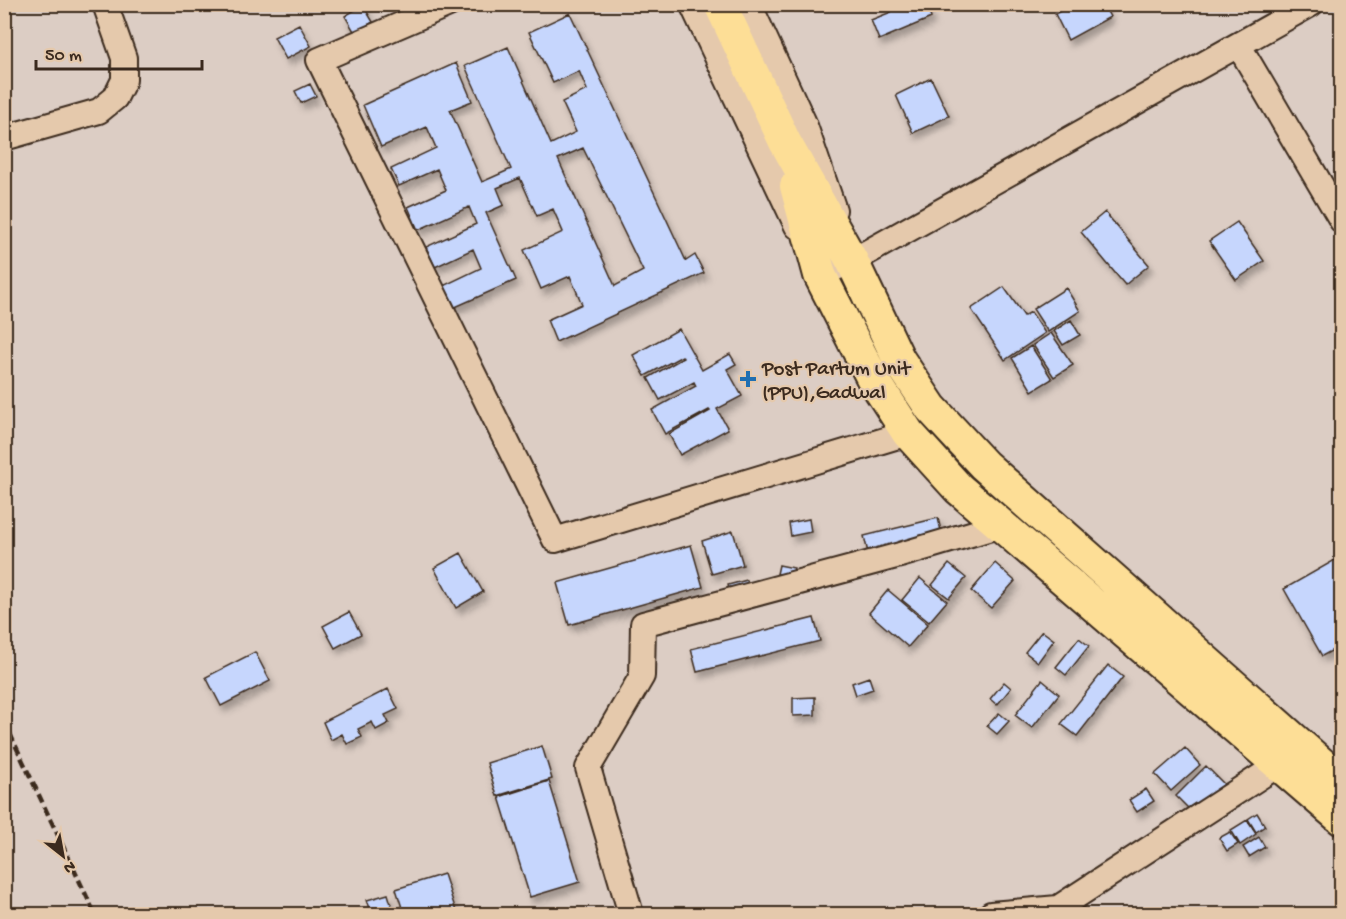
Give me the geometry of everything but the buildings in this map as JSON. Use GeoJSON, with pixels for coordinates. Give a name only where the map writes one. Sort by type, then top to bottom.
{"type":"FeatureCollection","features":[{"type":"Feature","properties":{"kind":"main road"},"geometry":{"type":"LineString","coordinates":[[720,4],[785,142],[852,261],[899,360],[931,408],[976,457],[1341,782]]}},
{"type":"Feature","properties":{"kind":"main road"},"geometry":{"type":"LineString","coordinates":[[785,142],[820,275],[873,379],[908,433],[958,488],[1341,819]]}},
{"type":"Feature","properties":{"kind":"street"},"geometry":{"type":"LineString","coordinates":[[4,138],[99,111],[115,98],[124,80],[124,58],[105,4]]}},
{"type":"Feature","properties":{"kind":"street"},"geometry":{"type":"LineString","coordinates":[[448,4],[319,60],[555,540],[908,433]]}},
{"type":"Feature","properties":{"kind":"street"},"geometry":{"type":"LineString","coordinates":[[692,4],[820,275],[852,261],[1311,4]]}},
{"type":"Feature","properties":{"kind":"street"},"geometry":{"type":"LineString","coordinates":[[749,4],[804,123],[852,261]]}},
{"type":"Feature","properties":{"kind":"street"},"geometry":{"type":"LineString","coordinates":[[1239,46],[1341,221]]}},
{"type":"Feature","properties":{"kind":"street"},"geometry":{"type":"LineString","coordinates":[[632,915],[588,768],[642,676],[643,624],[900,555],[1001,525]]}},
{"type":"Feature","properties":{"kind":"street"},"geometry":{"type":"LineString","coordinates":[[991,915],[1058,908],[1278,765]]}},
{"type":"Feature","properties":{"kind":"railway"},"geometry":{"type":"LineString","coordinates":[[4,721],[95,914]]}},
{"type":"Feature","properties":{"kind":"place","name":"Post Partum Unit (PPU),Gadwal"},"geometry":{"type":"Point","coordinates":[748,379]}}]}
